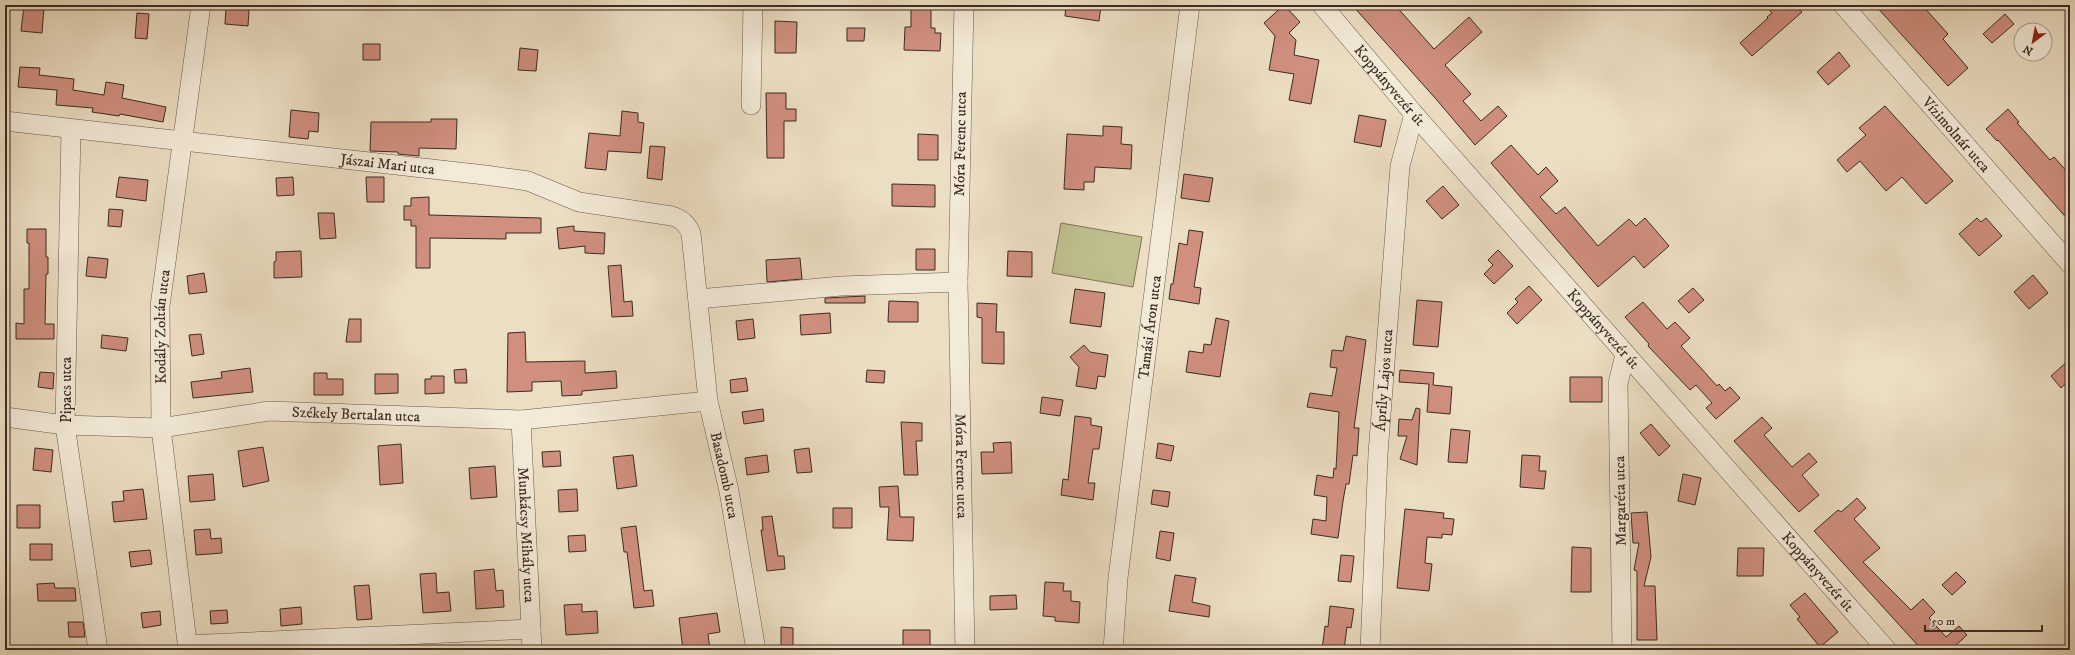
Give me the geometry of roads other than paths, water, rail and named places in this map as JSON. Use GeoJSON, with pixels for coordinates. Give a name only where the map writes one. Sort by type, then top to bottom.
{"type":"FeatureCollection","features":[{"type":"Feature","properties":{"kind":"street","name":"Kodály Zoltán utca"},"geometry":{"type":"LineString","coordinates":[[188,648],[161,428],[160,306],[201,5]]}},
{"type":"Feature","properties":{"kind":"street"},"geometry":{"type":"LineString","coordinates":[[751,105],[753,5]]}},
{"type":"Feature","properties":{"kind":"street","name":"Móra Ferenc utca"},"geometry":{"type":"LineString","coordinates":[[964,5],[958,282],[965,650]]}},
{"type":"Feature","properties":{"kind":"street","name":"Tamási Áron utca"},"geometry":{"type":"LineString","coordinates":[[1113,650],[1118,578],[1190,5]]}},
{"type":"Feature","properties":{"kind":"street","name":"Koppányvezér út"},"geometry":{"type":"LineString","coordinates":[[1322,5],[1414,114],[1887,650]]}},
{"type":"Feature","properties":{"kind":"street","name":"Vízimolnár utca"},"geometry":{"type":"LineString","coordinates":[[1843,5],[2070,264]]}},
{"type":"Feature","properties":{"kind":"street","name":"Áprily Lajos utca"},"geometry":{"type":"LineString","coordinates":[[1370,650],[1378,454],[1400,166],[1414,114]]}},
{"type":"Feature","properties":{"kind":"street","name":"Jászai Mari utca"},"geometry":{"type":"LineString","coordinates":[[5,121],[183,140],[521,180],[579,202],[672,216],[681,219],[688,226],[691,233],[698,299]]}},
{"type":"Feature","properties":{"kind":"street","name":"Pipacs utca"},"geometry":{"type":"LineString","coordinates":[[71,129],[65,425],[98,650]]}},
{"type":"Feature","properties":{"kind":"street"},"geometry":{"type":"LineString","coordinates":[[698,299],[841,286],[958,282]]}},
{"type":"Feature","properties":{"kind":"street","name":"Basadomb utca"},"geometry":{"type":"LineString","coordinates":[[698,299],[708,401],[729,491],[756,650]]}},
{"type":"Feature","properties":{"kind":"street","name":"Margaréta utca"},"geometry":{"type":"LineString","coordinates":[[1622,650],[1618,384],[1620,370],[1625,354]]}},
{"type":"Feature","properties":{"kind":"street","name":"Székely Bertalan utca"},"geometry":{"type":"LineString","coordinates":[[5,417],[65,425],[161,428],[269,411],[521,420],[708,401]]}},
{"type":"Feature","properties":{"kind":"street","name":"Munkácsy Mihály utca"},"geometry":{"type":"LineString","coordinates":[[521,420],[532,650]]}},
{"type":"Feature","properties":{"kind":"street"},"geometry":{"type":"LineString","coordinates":[[188,648],[530,629]]}}]}
